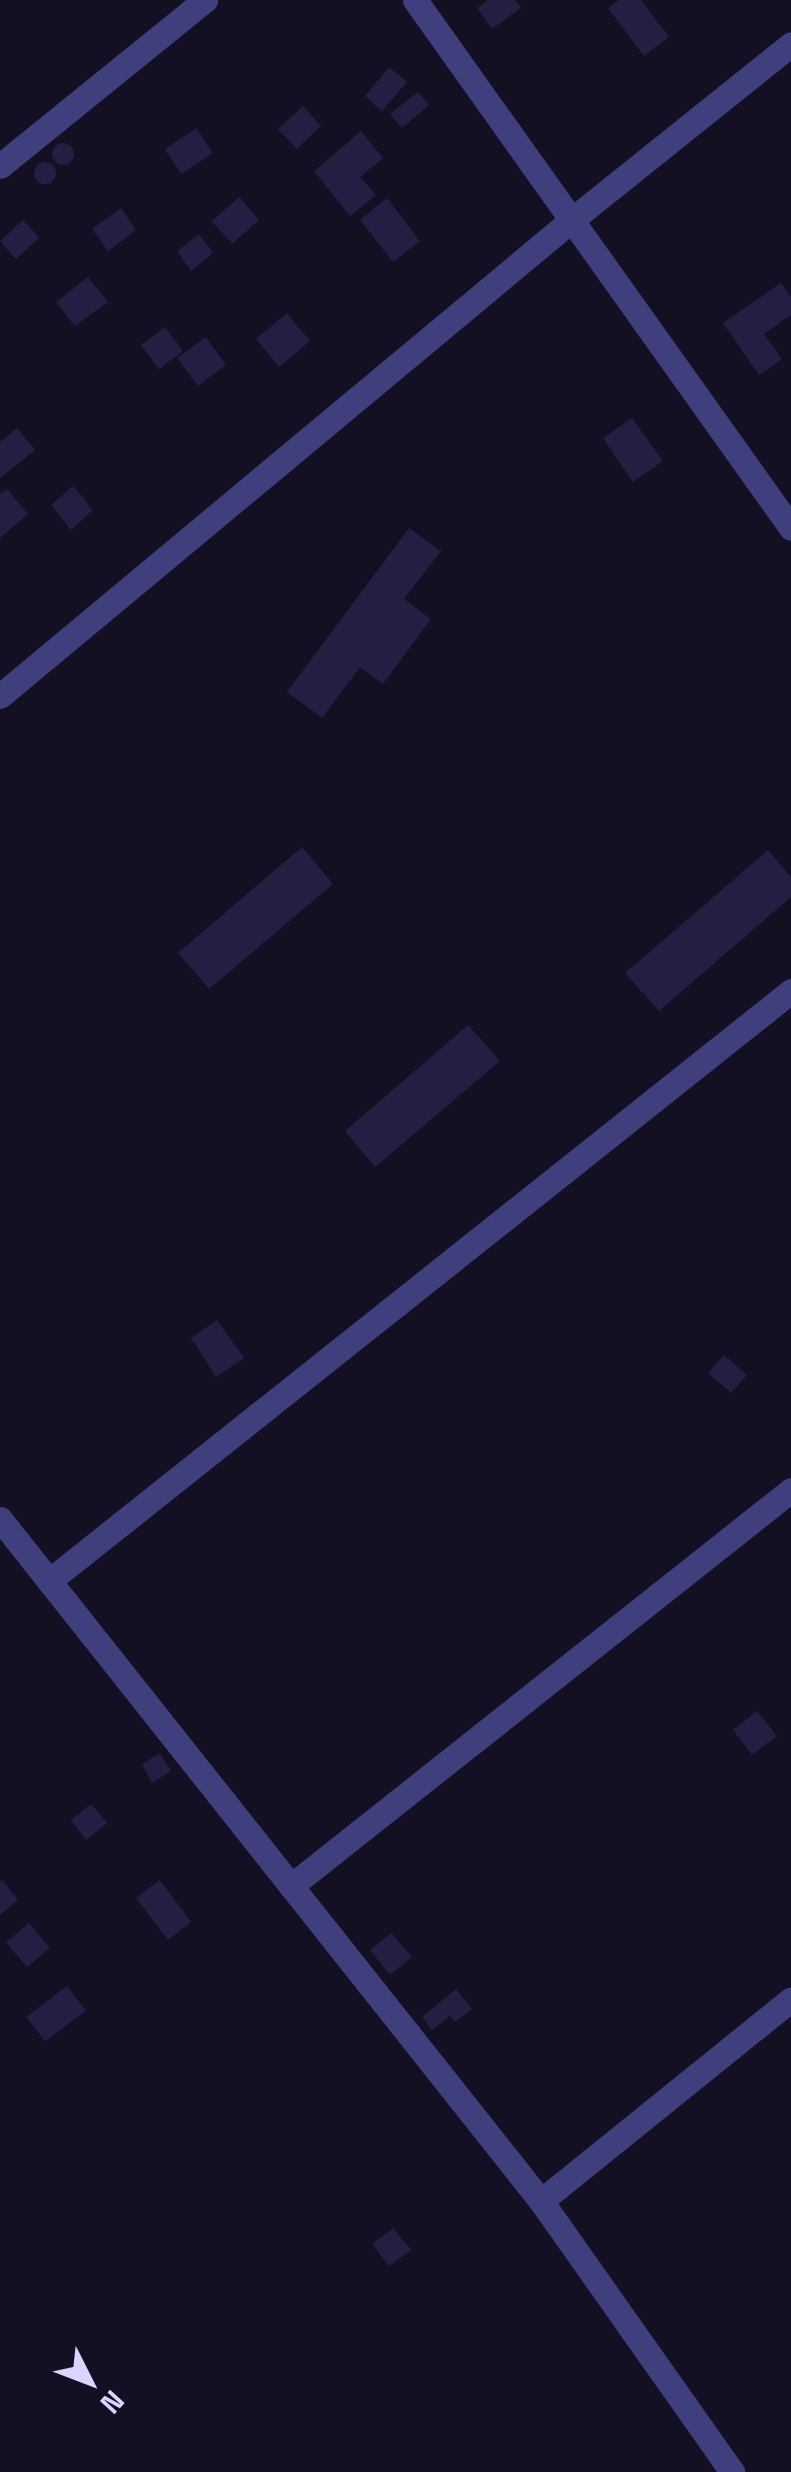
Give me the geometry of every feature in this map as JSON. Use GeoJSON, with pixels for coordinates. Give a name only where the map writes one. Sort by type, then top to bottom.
{"type":"FeatureCollection","features":[{"type":"Feature","properties":{"kind":"street"},"geometry":{"type":"LineString","coordinates":[[0,166],[205,0]]}},
{"type":"Feature","properties":{"kind":"street"},"geometry":{"type":"LineString","coordinates":[[414,0],[574,218],[791,528]]}},
{"type":"Feature","properties":{"kind":"street"},"geometry":{"type":"LineString","coordinates":[[0,696],[574,218],[791,44]]}},
{"type":"Feature","properties":{"kind":"street"},"geometry":{"type":"LineString","coordinates":[[49,1581],[791,991]]}},
{"type":"Feature","properties":{"kind":"street"},"geometry":{"type":"LineString","coordinates":[[291,1886],[791,1490]]}},
{"type":"Feature","properties":{"kind":"street"},"geometry":{"type":"LineString","coordinates":[[0,1519],[542,2201],[732,2472]]}},
{"type":"Feature","properties":{"kind":"street"},"geometry":{"type":"LineString","coordinates":[[542,2201],[791,1999]]}},
{"type":"Feature","properties":{"kind":"building"},"geometry":{"type":"Polygon","coordinates":[[[488,0],[515,0],[521,8],[492,29],[477,8],[488,0]]]}},
{"type":"Feature","properties":{"kind":"building"},"geometry":{"type":"Polygon","coordinates":[[[619,0],[641,0],[669,37],[644,56],[608,8],[619,0]]]}},
{"type":"Feature","properties":{"kind":"building"},"geometry":{"type":"Polygon","coordinates":[[[389,67],[407,82],[382,111],[365,96],[389,67]]]}},
{"type":"Feature","properties":{"kind":"building"},"geometry":{"type":"Polygon","coordinates":[[[418,92],[429,105],[402,128],[390,114],[418,92]]]}},
{"type":"Feature","properties":{"kind":"building"},"geometry":{"type":"Polygon","coordinates":[[[303,106],[321,126],[297,149],[278,129],[303,106]]]}},
{"type":"Feature","properties":{"kind":"building"},"geometry":{"type":"Polygon","coordinates":[[[196,128],[213,153],[181,174],[165,149],[196,128]]]}},
{"type":"Feature","properties":{"kind":"building"},"geometry":{"type":"Polygon","coordinates":[[[361,131],[383,158],[360,177],[376,195],[350,216],[314,171],[361,131]]]}},
{"type":"Feature","properties":{"kind":"building"},"geometry":{"type":"Polygon","coordinates":[[[63,143],[71,146],[71,162],[63,165],[55,162],[52,154],[55,146],[63,143]]]}},
{"type":"Feature","properties":{"kind":"building"},"geometry":{"type":"Polygon","coordinates":[[[45,162],[53,165],[53,181],[45,184],[37,181],[34,173],[37,165],[45,162]]]}},
{"type":"Feature","properties":{"kind":"building"},"geometry":{"type":"Polygon","coordinates":[[[239,197],[259,220],[232,244],[212,221],[239,197]]]}},
{"type":"Feature","properties":{"kind":"building"},"geometry":{"type":"Polygon","coordinates":[[[387,198],[420,241],[393,262],[360,220],[387,198]]]}},
{"type":"Feature","properties":{"kind":"building"},"geometry":{"type":"Polygon","coordinates":[[[121,208],[136,230],[108,251],[92,229],[121,208]]]}},
{"type":"Feature","properties":{"kind":"building"},"geometry":{"type":"Polygon","coordinates":[[[23,220],[39,238],[16,259],[0,241],[23,220]]]}},
{"type":"Feature","properties":{"kind":"building"},"geometry":{"type":"Polygon","coordinates":[[[199,234],[213,253],[191,271],[177,251],[199,234]]]}},
{"type":"Feature","properties":{"kind":"building"},"geometry":{"type":"Polygon","coordinates":[[[88,277],[108,302],[75,326],[56,302],[88,277]]]}},
{"type":"Feature","properties":{"kind":"building"},"geometry":{"type":"Polygon","coordinates":[[[781,283],[791,297],[791,315],[764,334],[782,359],[759,375],[723,323],[781,283]]]}},
{"type":"Feature","properties":{"kind":"building"},"geometry":{"type":"Polygon","coordinates":[[[287,313],[310,341],[279,367],[256,339],[287,313]]]}},
{"type":"Feature","properties":{"kind":"building"},"geometry":{"type":"Polygon","coordinates":[[[165,327],[183,351],[159,369],[141,345],[165,327]]]}},
{"type":"Feature","properties":{"kind":"building"},"geometry":{"type":"Polygon","coordinates":[[[206,337],[226,365],[198,386],[177,358],[206,337]]]}},
{"type":"Feature","properties":{"kind":"building"},"geometry":{"type":"Polygon","coordinates":[[[632,418],[663,461],[633,482],[603,438],[632,418]]]}},
{"type":"Feature","properties":{"kind":"building"},"geometry":{"type":"Polygon","coordinates":[[[17,428],[35,450],[0,478],[0,442],[17,428]]]}},
{"type":"Feature","properties":{"kind":"building"},"geometry":{"type":"Polygon","coordinates":[[[73,486],[93,510],[71,530],[51,505],[73,486]]]}},
{"type":"Feature","properties":{"kind":"building"},"geometry":{"type":"Polygon","coordinates":[[[7,489],[28,514],[0,538],[0,494],[7,489]]]}},
{"type":"Feature","properties":{"kind":"building"},"geometry":{"type":"Polygon","coordinates":[[[409,528],[441,551],[404,599],[431,619],[383,684],[360,667],[322,718],[287,692],[409,528]]]}},
{"type":"Feature","properties":{"kind":"building"},"geometry":{"type":"Polygon","coordinates":[[[302,847],[333,884],[209,989],[178,953],[302,847]]]}},
{"type":"Feature","properties":{"kind":"building"},"geometry":{"type":"Polygon","coordinates":[[[768,850],[791,877],[791,897],[659,1011],[625,973],[768,850]]]}},
{"type":"Feature","properties":{"kind":"building"},"geometry":{"type":"Polygon","coordinates":[[[468,1025],[500,1061],[375,1167],[345,1131],[468,1025]]]}},
{"type":"Feature","properties":{"kind":"building"},"geometry":{"type":"Polygon","coordinates":[[[217,1320],[244,1358],[216,1377],[191,1338],[217,1320]]]}},
{"type":"Feature","properties":{"kind":"building"},"geometry":{"type":"Polygon","coordinates":[[[724,1355],[747,1375],[731,1393],[708,1373],[724,1355]]]}},
{"type":"Feature","properties":{"kind":"building"},"geometry":{"type":"Polygon","coordinates":[[[757,1711],[777,1736],[752,1755],[733,1730],[757,1711]]]}},
{"type":"Feature","properties":{"kind":"building"},"geometry":{"type":"Polygon","coordinates":[[[160,1753],[171,1771],[152,1783],[142,1764],[160,1753]]]}},
{"type":"Feature","properties":{"kind":"building"},"geometry":{"type":"Polygon","coordinates":[[[91,1804],[107,1823],[86,1840],[71,1820],[91,1804]]]}},
{"type":"Feature","properties":{"kind":"building"},"geometry":{"type":"Polygon","coordinates":[[[160,1880],[191,1922],[168,1940],[136,1898],[160,1880]]]}},
{"type":"Feature","properties":{"kind":"building"},"geometry":{"type":"Polygon","coordinates":[[[0,1882],[18,1900],[0,1915],[0,1882]]]}},
{"type":"Feature","properties":{"kind":"building"},"geometry":{"type":"Polygon","coordinates":[[[29,1923],[50,1948],[27,1967],[6,1942],[29,1923]]]}},
{"type":"Feature","properties":{"kind":"building"},"geometry":{"type":"Polygon","coordinates":[[[391,1933],[412,1957],[390,1975],[370,1950],[391,1933]]]}},
{"type":"Feature","properties":{"kind":"building"},"geometry":{"type":"Polygon","coordinates":[[[67,1986],[86,2011],[45,2041],[26,2017],[67,1986]]]}},
{"type":"Feature","properties":{"kind":"building"},"geometry":{"type":"Polygon","coordinates":[[[456,1989],[472,2009],[455,2022],[450,2016],[432,2030],[422,2017],[456,1989]]]}},
{"type":"Feature","properties":{"kind":"building"},"geometry":{"type":"Polygon","coordinates":[[[393,2228],[411,2250],[389,2266],[372,2244],[393,2228]]]}}]}
